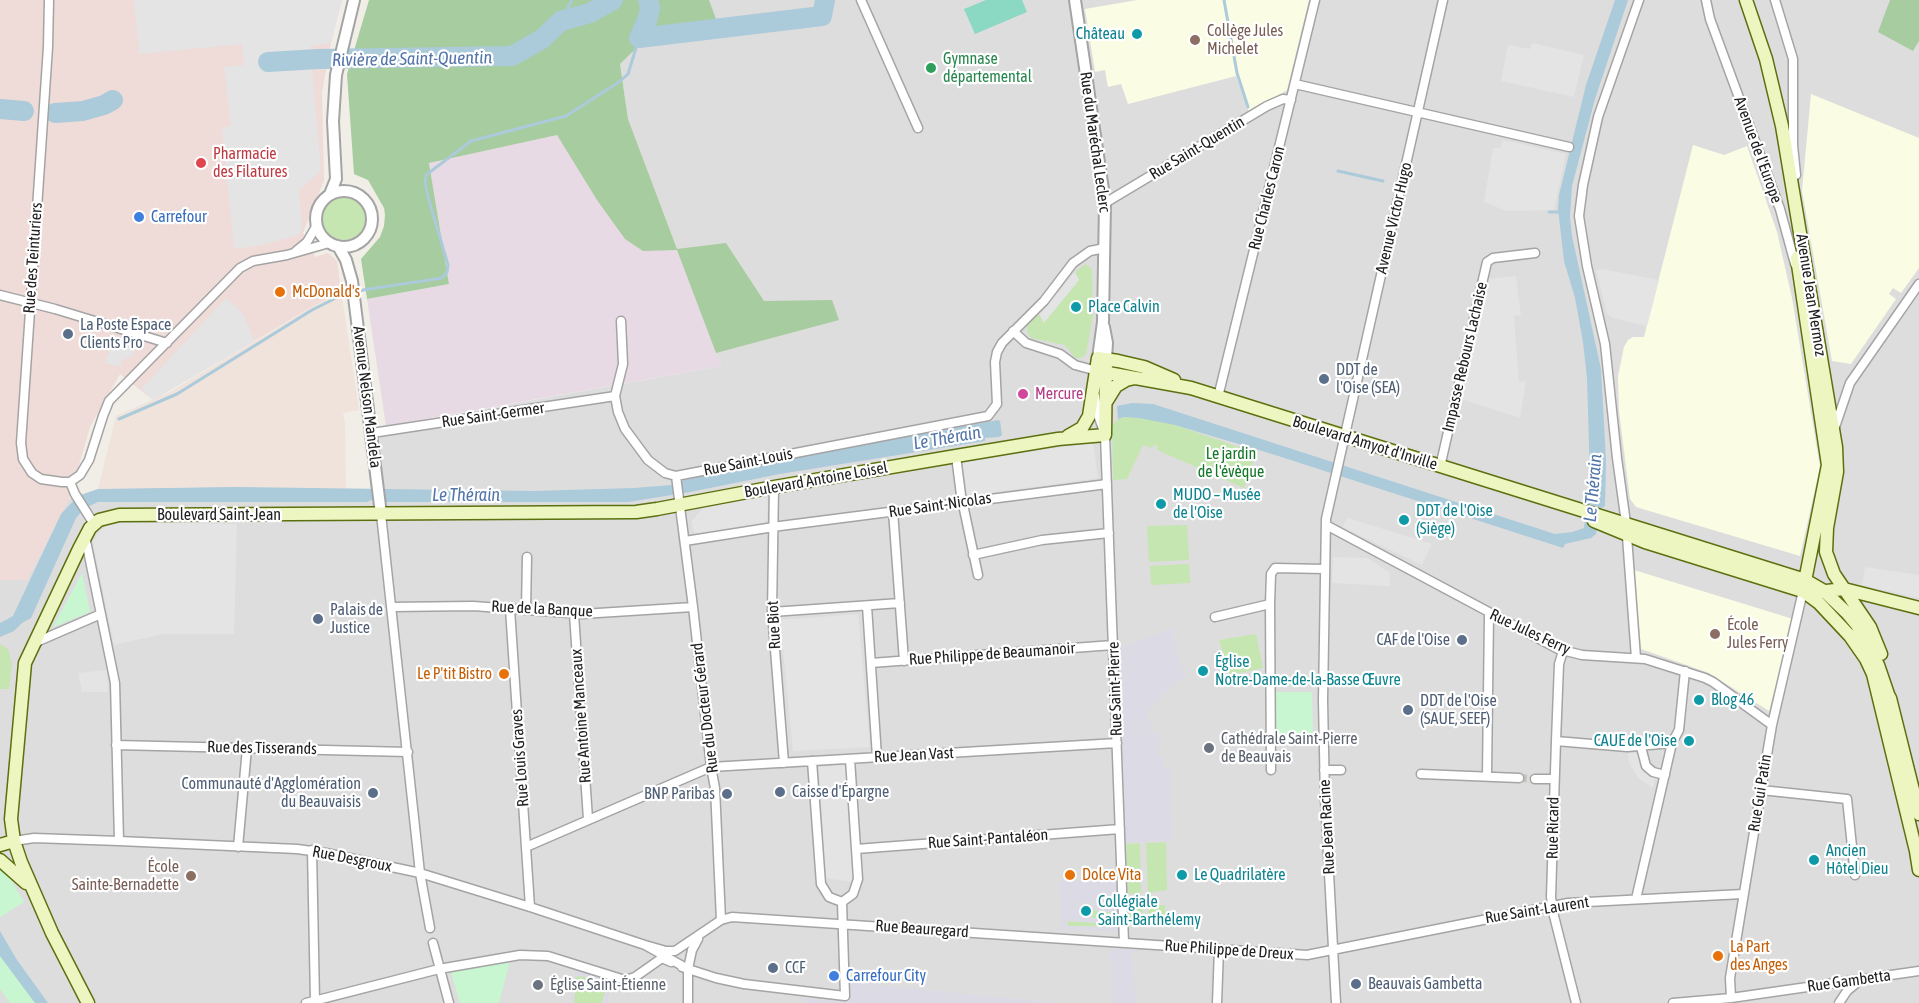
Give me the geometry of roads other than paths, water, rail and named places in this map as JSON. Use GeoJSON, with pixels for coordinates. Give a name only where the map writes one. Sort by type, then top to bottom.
{"type":"FeatureCollection","features":[{"type":"Feature","properties":{"kind":"main road","name":"Avenue Jean Mermoz"},"geometry":{"type":"LineString","coordinates":[[1738,0],[1764,76],[1776,129],[1828,465],[1804,586]]}},
{"type":"Feature","properties":{"kind":"main road","name":"Avenue Jean Mermoz"},"geometry":{"type":"LineString","coordinates":[[1746,0],[1777,99],[1833,431],[1837,472],[1826,545],[1831,569],[1870,627],[1876,641],[1891,703]]}},
{"type":"Feature","properties":{"kind":"main road","name":"Boulevard Amyot d'Inville"},"geometry":{"type":"LineString","coordinates":[[1102,365],[1144,367],[1191,388],[1218,397],[1538,497],[1627,529],[1804,586]]}},
{"type":"Feature","properties":{"kind":"main road","name":"Boulevard Amyot d'Inville"},"geometry":{"type":"LineString","coordinates":[[1102,365],[1137,377],[1191,388]]}},
{"type":"Feature","properties":{"kind":"main road","name":"Rue Saint-Pierre"},"geometry":{"type":"LineString","coordinates":[[1095,391],[1102,365]]}},
{"type":"Feature","properties":{"kind":"main road","name":"Rue Saint-Pierre"},"geometry":{"type":"LineString","coordinates":[[1102,365],[1105,435]]}},
{"type":"Feature","properties":{"kind":"main road"},"geometry":{"type":"LineString","coordinates":[[1105,406],[1109,394],[1116,386],[1137,377]]}},
{"type":"Feature","properties":{"kind":"main road","name":"Boulevard Antoine Loisel"},"geometry":{"type":"LineString","coordinates":[[1058,439],[1078,431],[1085,425],[1095,391]]}},
{"type":"Feature","properties":{"kind":"main road","name":"Boulevard Antoine Loisel"},"geometry":{"type":"LineString","coordinates":[[680,500],[774,487],[1058,439],[1105,435]]}},
{"type":"Feature","properties":{"kind":"main road","name":"Boulevard Saint-Jean"},"geometry":{"type":"LineString","coordinates":[[94,524],[102,518],[119,515],[381,510],[636,512],[680,500]]}},
{"type":"Feature","properties":{"kind":"main road"},"geometry":{"type":"LineString","coordinates":[[88,1003],[57,944],[32,889],[14,840],[11,819],[24,668],[33,643],[94,524]]}},
{"type":"Feature","properties":{"kind":"main road"},"geometry":{"type":"LineString","coordinates":[[1804,586],[1812,593],[1844,589],[1919,608]]}},
{"type":"Feature","properties":{"kind":"main road"},"geometry":{"type":"LineString","coordinates":[[1804,586],[1856,644],[1870,666],[1917,849],[1919,870]]}},
{"type":"Feature","properties":{"kind":"main road"},"geometry":{"type":"LineString","coordinates":[[1824,591],[1847,613],[1867,640],[1878,665],[1891,703],[1919,814]]}},
{"type":"Feature","properties":{"kind":"main road","name":"Rue Desgroux"},"geometry":{"type":"LineString","coordinates":[[0,845],[14,840]]}},
{"type":"Feature","properties":{"kind":"main road"},"geometry":{"type":"LineString","coordinates":[[0,860],[32,889]]}},
{"type":"Feature","properties":{"kind":"street","name":"Rue des Teinturiers"},"geometry":{"type":"LineString","coordinates":[[49,0],[48,47],[21,443],[23,459],[28,470],[41,479],[70,482]]}},
{"type":"Feature","properties":{"kind":"street","name":"Avenue Nelson Mandela"},"geometry":{"type":"LineString","coordinates":[[354,0],[336,75],[333,114],[336,179],[330,194],[317,209],[317,225],[321,235],[334,244],[346,260],[352,283],[381,510]]}},
{"type":"Feature","properties":{"kind":"street"},"geometry":{"type":"LineString","coordinates":[[861,0],[918,128]]}},
{"type":"Feature","properties":{"kind":"street","name":"Rue du Maréchal Leclerc"},"geometry":{"type":"LineString","coordinates":[[1075,0],[1105,203],[1103,322],[1107,340],[1102,365]]}},
{"type":"Feature","properties":{"kind":"street","name":"Rue Charles Caron"},"geometry":{"type":"LineString","coordinates":[[1218,397],[1315,0]]}},
{"type":"Feature","properties":{"kind":"street","name":"Avenue Victor Hugo"},"geometry":{"type":"LineString","coordinates":[[1344,437],[1443,0]]}},
{"type":"Feature","properties":{"kind":"street"},"geometry":{"type":"LineString","coordinates":[[1636,658],[1627,529],[1605,344],[1581,237],[1580,209],[1598,117],[1639,0]]}},
{"type":"Feature","properties":{"kind":"street","name":"Avenue de l'Europe"},"geometry":{"type":"LineString","coordinates":[[1775,0],[1792,59],[1793,145],[1799,223]]}},
{"type":"Feature","properties":{"kind":"street","name":"Avenue de l'Europe"},"geometry":{"type":"LineString","coordinates":[[1705,2],[1780,209],[1803,302]]}},
{"type":"Feature","properties":{"kind":"street"},"geometry":{"type":"LineString","coordinates":[[1294,84],[1569,147]]}},
{"type":"Feature","properties":{"kind":"street","name":"Rue Saint-Quentin"},"geometry":{"type":"LineString","coordinates":[[1105,203],[1267,105],[1283,99],[1290,100]]}},
{"type":"Feature","properties":{"kind":"street","name":"Avenue Nelson Mandela"},"geometry":{"type":"LineString","coordinates":[[335,149],[341,172],[352,192],[364,199],[371,212],[371,227],[360,242],[353,259],[352,283]]}},
{"type":"Feature","properties":{"kind":"street"},"geometry":{"type":"LineString","coordinates":[[330,194],[341,191],[352,192]]}},
{"type":"Feature","properties":{"kind":"street"},"geometry":{"type":"LineString","coordinates":[[293,253],[307,242],[317,225]]}},
{"type":"Feature","properties":{"kind":"street"},"geometry":{"type":"LineString","coordinates":[[94,524],[70,482],[85,469],[109,401],[240,268],[254,261],[334,244],[351,246],[360,242]]}},
{"type":"Feature","properties":{"kind":"street"},"geometry":{"type":"LineString","coordinates":[[1102,365],[1075,365],[1060,354],[1026,343],[1013,331],[1044,301],[1073,263],[1090,251],[1105,248]]}},
{"type":"Feature","properties":{"kind":"street","name":"Impasse Rebours Lachaise"},"geometry":{"type":"LineString","coordinates":[[1440,467],[1486,262],[1493,258],[1535,253]]}},
{"type":"Feature","properties":{"kind":"street"},"geometry":{"type":"LineString","coordinates":[[1833,431],[1850,383],[1919,284]]}},
{"type":"Feature","properties":{"kind":"street"},"geometry":{"type":"LineString","coordinates":[[0,296],[167,343]]}},
{"type":"Feature","properties":{"kind":"street"},"geometry":{"type":"LineString","coordinates":[[621,321],[623,364],[615,396],[622,421],[636,445],[654,466],[665,473],[676,476]]}},
{"type":"Feature","properties":{"kind":"street","name":"Rue Saint-Louis"},"geometry":{"type":"LineString","coordinates":[[676,476],[984,417],[995,408],[998,393],[996,358],[1002,343],[1013,331]]}},
{"type":"Feature","properties":{"kind":"street","name":"Rue Saint-Pierre"},"geometry":{"type":"LineString","coordinates":[[1095,391],[1098,415],[1105,435],[1124,942]]}},
{"type":"Feature","properties":{"kind":"street","name":"Rue Saint-Germer"},"geometry":{"type":"LineString","coordinates":[[372,433],[615,396]]}},
{"type":"Feature","properties":{"kind":"street","name":"Rue Jean Racine"},"geometry":{"type":"LineString","coordinates":[[1336,1003],[1324,770],[1323,700],[1326,525],[1344,437]]}},
{"type":"Feature","properties":{"kind":"street"},"geometry":{"type":"LineString","coordinates":[[956,456],[978,575]]}},
{"type":"Feature","properties":{"kind":"street","name":"Rue du Docteur Gérard"},"geometry":{"type":"LineString","coordinates":[[676,476],[686,541],[715,788],[721,920]]}},
{"type":"Feature","properties":{"kind":"street","name":"Rue Saint-Nicolas"},"geometry":{"type":"LineString","coordinates":[[686,541],[774,527],[1107,484]]}},
{"type":"Feature","properties":{"kind":"street","name":"Rue Biot"},"geometry":{"type":"LineString","coordinates":[[774,487],[772,612],[784,763]]}},
{"type":"Feature","properties":{"kind":"street"},"geometry":{"type":"LineString","coordinates":[[381,510],[420,873],[430,928]]}},
{"type":"Feature","properties":{"kind":"street"},"geometry":{"type":"LineString","coordinates":[[893,511],[904,661]]}},
{"type":"Feature","properties":{"kind":"street","name":"Rue Jules Ferry"},"geometry":{"type":"LineString","coordinates":[[1326,525],[1563,651],[1582,655],[1636,658],[1686,671],[1713,681],[1772,725]]}},
{"type":"Feature","properties":{"kind":"street"},"geometry":{"type":"LineString","coordinates":[[973,555],[1042,540],[1109,533]]}},
{"type":"Feature","properties":{"kind":"street"},"geometry":{"type":"LineString","coordinates":[[86,536],[115,683],[119,841]]}},
{"type":"Feature","properties":{"kind":"street"},"geometry":{"type":"LineString","coordinates":[[526,610],[527,557]]}},
{"type":"Feature","properties":{"kind":"street"},"geometry":{"type":"LineString","coordinates":[[1271,770],[1271,574],[1274,569],[1278,568],[1325,569]]}},
{"type":"Feature","properties":{"kind":"street","name":"Rue Gui Patin"},"geometry":{"type":"LineString","coordinates":[[1731,998],[1730,978],[1772,725],[1804,586]]}},
{"type":"Feature","properties":{"kind":"street"},"geometry":{"type":"LineString","coordinates":[[772,612],[900,603]]}},
{"type":"Feature","properties":{"kind":"street"},"geometry":{"type":"LineString","coordinates":[[1215,617],[1270,604]]}},
{"type":"Feature","properties":{"kind":"street","name":"Rue de la Banque"},"geometry":{"type":"LineString","coordinates":[[391,607],[450,605],[574,614],[693,607]]}},
{"type":"Feature","properties":{"kind":"street"},"geometry":{"type":"LineString","coordinates":[[867,606],[877,757]]}},
{"type":"Feature","properties":{"kind":"street","name":"Rue Louis Graves"},"geometry":{"type":"LineString","coordinates":[[510,609],[530,907]]}},
{"type":"Feature","properties":{"kind":"street"},"geometry":{"type":"LineString","coordinates":[[1487,777],[1489,613]]}},
{"type":"Feature","properties":{"kind":"street"},"geometry":{"type":"LineString","coordinates":[[33,643],[101,614]]}},
{"type":"Feature","properties":{"kind":"street","name":"Rue Antoine Manceaux"},"geometry":{"type":"LineString","coordinates":[[574,614],[588,819]]}},
{"type":"Feature","properties":{"kind":"street","name":"Rue Philippe de Beaumanoir"},"geometry":{"type":"LineString","coordinates":[[871,663],[1113,645]]}},
{"type":"Feature","properties":{"kind":"street","name":"Rue Ricard"},"geometry":{"type":"LineString","coordinates":[[1563,651],[1559,664],[1554,779],[1552,905],[1576,1003]]}},
{"type":"Feature","properties":{"kind":"street"},"geometry":{"type":"LineString","coordinates":[[1636,899],[1672,743],[1679,730],[1686,671]]}},
{"type":"Feature","properties":{"kind":"street"},"geometry":{"type":"LineString","coordinates":[[1556,741],[1622,747],[1672,743]]}},
{"type":"Feature","properties":{"kind":"street","name":"Rue Jean Vast"},"geometry":{"type":"LineString","coordinates":[[526,847],[711,767],[1117,743]]}},
{"type":"Feature","properties":{"kind":"street","name":"Rue des Tisserands"},"geometry":{"type":"LineString","coordinates":[[116,746],[408,752]]}},
{"type":"Feature","properties":{"kind":"street"},"geometry":{"type":"LineString","coordinates":[[1641,747],[1646,766],[1653,772],[1665,775]]}},
{"type":"Feature","properties":{"kind":"street"},"geometry":{"type":"LineString","coordinates":[[238,847],[247,748]]}},
{"type":"Feature","properties":{"kind":"street"},"geometry":{"type":"LineString","coordinates":[[842,902],[850,897],[857,887],[858,879],[850,759]]}},
{"type":"Feature","properties":{"kind":"street"},"geometry":{"type":"LineString","coordinates":[[812,761],[821,884],[829,897],[842,902]]}},
{"type":"Feature","properties":{"kind":"street"},"geometry":{"type":"LineString","coordinates":[[1324,770],[1341,770]]}},
{"type":"Feature","properties":{"kind":"street"},"geometry":{"type":"LineString","coordinates":[[1422,774],[1519,778]]}},
{"type":"Feature","properties":{"kind":"street"},"geometry":{"type":"LineString","coordinates":[[1535,779],[1554,779]]}},
{"type":"Feature","properties":{"kind":"street"},"geometry":{"type":"LineString","coordinates":[[1761,790],[1847,799],[1856,875]]}},
{"type":"Feature","properties":{"kind":"street","name":"Rue Saint-Pantaléon"},"geometry":{"type":"LineString","coordinates":[[856,849],[1120,829]]}},
{"type":"Feature","properties":{"kind":"street","name":"Rue Desgroux"},"geometry":{"type":"LineString","coordinates":[[14,840],[34,838],[312,850],[420,873],[530,907],[645,945],[688,969]]}},
{"type":"Feature","properties":{"kind":"street"},"geometry":{"type":"LineString","coordinates":[[312,850],[311,1002],[439,969]]}},
{"type":"Feature","properties":{"kind":"street","name":"Rue Saint-Laurent"},"geometry":{"type":"LineString","coordinates":[[1333,950],[1552,905],[1743,894]]}},
{"type":"Feature","properties":{"kind":"street"},"geometry":{"type":"LineString","coordinates":[[842,902],[842,923]]}},
{"type":"Feature","properties":{"kind":"street","name":"Rue Beauregard"},"geometry":{"type":"LineString","coordinates":[[721,920],[732,917],[842,923],[1124,942]]}},
{"type":"Feature","properties":{"kind":"street"},"geometry":{"type":"LineString","coordinates":[[645,945],[675,951],[721,920]]}},
{"type":"Feature","properties":{"kind":"street","name":"Rue Desgroux"},"geometry":{"type":"LineString","coordinates":[[439,969],[508,957],[534,955],[559,959],[625,980],[635,977],[662,958],[727,981],[845,996],[842,923]]}},
{"type":"Feature","properties":{"kind":"street"},"geometry":{"type":"LineString","coordinates":[[688,1003],[688,969],[693,947],[704,932]]}},
{"type":"Feature","properties":{"kind":"street","name":"Rue Philippe de Dreux"},"geometry":{"type":"LineString","coordinates":[[1124,942],[1302,955],[1333,950]]}},
{"type":"Feature","properties":{"kind":"street"},"geometry":{"type":"LineString","coordinates":[[433,943],[449,1003]]}},
{"type":"Feature","properties":{"kind":"street"},"geometry":{"type":"LineString","coordinates":[[1217,1003],[1219,949]]}},
{"type":"Feature","properties":{"kind":"street","name":"Rue Gambetta"},"geometry":{"type":"LineString","coordinates":[[1673,1003],[1731,998],[1919,971]]}},
{"type":"Feature","properties":{"kind":"street"},"geometry":{"type":"LineString","coordinates":[[1839,1003],[1851,987],[1862,979]]}},
{"type":"Feature","properties":{"kind":"water","name":"Le Thérain"},"geometry":{"type":"Polygon","coordinates":[[[1615,0],[1628,0],[1595,99],[1572,186],[1570,217],[1572,236],[1601,369],[1606,460],[1605,506],[1601,508],[1596,534],[1591,538],[1565,544],[1563,548],[1175,425],[1139,418],[1118,419],[1117,406],[1132,403],[1153,404],[1555,534],[1584,528],[1590,477],[1587,378],[1575,298],[1564,261],[1558,209],[1559,195],[1586,85],[1615,0]]]}},
{"type":"Feature","properties":{"kind":"water","name":"Le Thérain"},"geometry":{"type":"Polygon","coordinates":[[[998,420],[1002,435],[985,438],[985,441],[780,474],[628,502],[387,502],[372,500],[367,502],[98,502],[85,508],[76,518],[31,618],[14,631],[0,637],[0,623],[13,616],[61,514],[78,496],[98,489],[237,487],[533,491],[634,488],[672,485],[684,480],[769,462],[998,420]]]}},
{"type":"Feature","properties":{"kind":"water"},"geometry":{"type":"Polygon","coordinates":[[[0,931],[17,960],[48,1003],[35,1003],[0,956],[0,931]]]}},
{"type":"Feature","properties":{"kind":"waterway"},"geometry":{"type":"LineString","coordinates":[[561,21],[572,0]]}},
{"type":"Feature","properties":{"kind":"waterway","name":"Rivière de Saint-Quentin"},"geometry":{"type":"LineString","coordinates":[[268,62],[512,56],[542,39],[561,21],[590,13],[613,0]]}},
{"type":"Feature","properties":{"kind":"waterway","name":"Rivière de Saint-Quentin"},"geometry":{"type":"LineString","coordinates":[[648,0],[650,8],[648,18],[639,38],[822,16],[825,0]]}},
{"type":"Feature","properties":{"kind":"waterway"},"geometry":{"type":"LineString","coordinates":[[1224,0],[1237,73],[1248,107]]}},
{"type":"Feature","properties":{"kind":"waterway"},"geometry":{"type":"LineString","coordinates":[[119,419],[177,394],[312,310],[336,298],[363,290],[442,278],[447,272],[448,265],[428,197],[426,175],[471,141],[566,116],[619,82],[628,74],[639,38]]}},
{"type":"Feature","properties":{"kind":"waterway","name":"Rivière de Saint-Quentin"},"geometry":{"type":"LineString","coordinates":[[55,113],[83,111],[113,100]]}},
{"type":"Feature","properties":{"kind":"waterway","name":"Rivière de Saint-Quentin"},"geometry":{"type":"LineString","coordinates":[[0,109],[24,111]]}},
{"type":"Feature","properties":{"kind":"waterway"},"geometry":{"type":"LineString","coordinates":[[1338,171],[1383,181]]}},
{"type":"Feature","properties":{"kind":"waterway"},"geometry":{"type":"LineString","coordinates":[[1549,212],[1560,212]]}},
{"type":"Feature","properties":{"kind":"tunnel"},"geometry":{"type":"LineString","coordinates":[[1519,778],[1535,779]]}},
{"type":"Feature","properties":{"kind":"place","name":"Château"},"geometry":{"type":"Point","coordinates":[1137,34]}},
{"type":"Feature","properties":{"kind":"place","name":"Collège Jules Michelet"},"geometry":{"type":"Point","coordinates":[1195,40]}},
{"type":"Feature","properties":{"kind":"place","name":"Gymnase départemental"},"geometry":{"type":"Point","coordinates":[931,68]}},
{"type":"Feature","properties":{"kind":"place","name":"Pharmacie des Filatures"},"geometry":{"type":"Point","coordinates":[201,163]}},
{"type":"Feature","properties":{"kind":"place","name":"Carrefour"},"geometry":{"type":"Point","coordinates":[139,217]}},
{"type":"Feature","properties":{"kind":"place","name":"McDonald's"},"geometry":{"type":"Point","coordinates":[280,292]}},
{"type":"Feature","properties":{"kind":"place","name":"Place Calvin"},"geometry":{"type":"Point","coordinates":[1076,307]}},
{"type":"Feature","properties":{"kind":"place","name":"La Poste Espace Clients Pro"},"geometry":{"type":"Point","coordinates":[68,334]}},
{"type":"Feature","properties":{"kind":"place","name":"DDT de l'Oise (SEA)"},"geometry":{"type":"Point","coordinates":[1324,379]}},
{"type":"Feature","properties":{"kind":"place","name":"Mercure"},"geometry":{"type":"Point","coordinates":[1023,394]}},
{"type":"Feature","properties":{"kind":"place","name":"MUDO – Musée de l'Oise"},"geometry":{"type":"Point","coordinates":[1161,504]}},
{"type":"Feature","properties":{"kind":"place","name":"DDT de l'Oise (Siège)"},"geometry":{"type":"Point","coordinates":[1404,520]}},
{"type":"Feature","properties":{"kind":"place","name":"Palais de Justice"},"geometry":{"type":"Point","coordinates":[318,619]}},
{"type":"Feature","properties":{"kind":"place","name":"École Jules Ferry"},"geometry":{"type":"Point","coordinates":[1715,634]}},
{"type":"Feature","properties":{"kind":"place","name":"CAF de l'Oise"},"geometry":{"type":"Point","coordinates":[1462,640]}},
{"type":"Feature","properties":{"kind":"place","name":"Église Notre-Dame-de-la-Basse Œuvre"},"geometry":{"type":"Point","coordinates":[1203,671]}},
{"type":"Feature","properties":{"kind":"place","name":"Le P'tit Bistro"},"geometry":{"type":"Point","coordinates":[504,674]}},
{"type":"Feature","properties":{"kind":"place","name":"Blog 46"},"geometry":{"type":"Point","coordinates":[1699,700]}},
{"type":"Feature","properties":{"kind":"place","name":"DDT de l'Oise (SAUE, SEEF)"},"geometry":{"type":"Point","coordinates":[1408,710]}},
{"type":"Feature","properties":{"kind":"place","name":"CAUE de l'Oise"},"geometry":{"type":"Point","coordinates":[1689,741]}},
{"type":"Feature","properties":{"kind":"place","name":"Cathédrale Saint-Pierre de Beauvais"},"geometry":{"type":"Point","coordinates":[1209,748]}},
{"type":"Feature","properties":{"kind":"place","name":"Caisse d'Épargne"},"geometry":{"type":"Point","coordinates":[780,792]}},
{"type":"Feature","properties":{"kind":"place","name":"Communauté d'Agglomération du Beauvaisis"},"geometry":{"type":"Point","coordinates":[373,793]}},
{"type":"Feature","properties":{"kind":"place","name":"BNP Paribas"},"geometry":{"type":"Point","coordinates":[727,794]}},
{"type":"Feature","properties":{"kind":"place","name":"Ancien Hôtel Dieu"},"geometry":{"type":"Point","coordinates":[1814,860]}},
{"type":"Feature","properties":{"kind":"place","name":"Dolce Vita"},"geometry":{"type":"Point","coordinates":[1070,875]}},
{"type":"Feature","properties":{"kind":"place","name":"Le Quadrilatère"},"geometry":{"type":"Point","coordinates":[1182,875]}},
{"type":"Feature","properties":{"kind":"place","name":"École Sainte-Bernadette"},"geometry":{"type":"Point","coordinates":[191,876]}},
{"type":"Feature","properties":{"kind":"place","name":"Collégiale Saint-Barthélemy"},"geometry":{"type":"Point","coordinates":[1086,911]}},
{"type":"Feature","properties":{"kind":"place","name":"La Part des Anges"},"geometry":{"type":"Point","coordinates":[1718,956]}},
{"type":"Feature","properties":{"kind":"place","name":"CCF"},"geometry":{"type":"Point","coordinates":[773,968]}},
{"type":"Feature","properties":{"kind":"place","name":"Carrefour City"},"geometry":{"type":"Point","coordinates":[834,976]}},
{"type":"Feature","properties":{"kind":"place","name":"Beauvais Gambetta"},"geometry":{"type":"Point","coordinates":[1356,984]}},
{"type":"Feature","properties":{"kind":"place","name":"Église Saint-Étienne"},"geometry":{"type":"Point","coordinates":[538,985]}},
{"type":"Feature","properties":{"kind":"park label","name":"Le jardin de l'évèque"},"geometry":{"type":"Point","coordinates":[1231,463]}}]}
